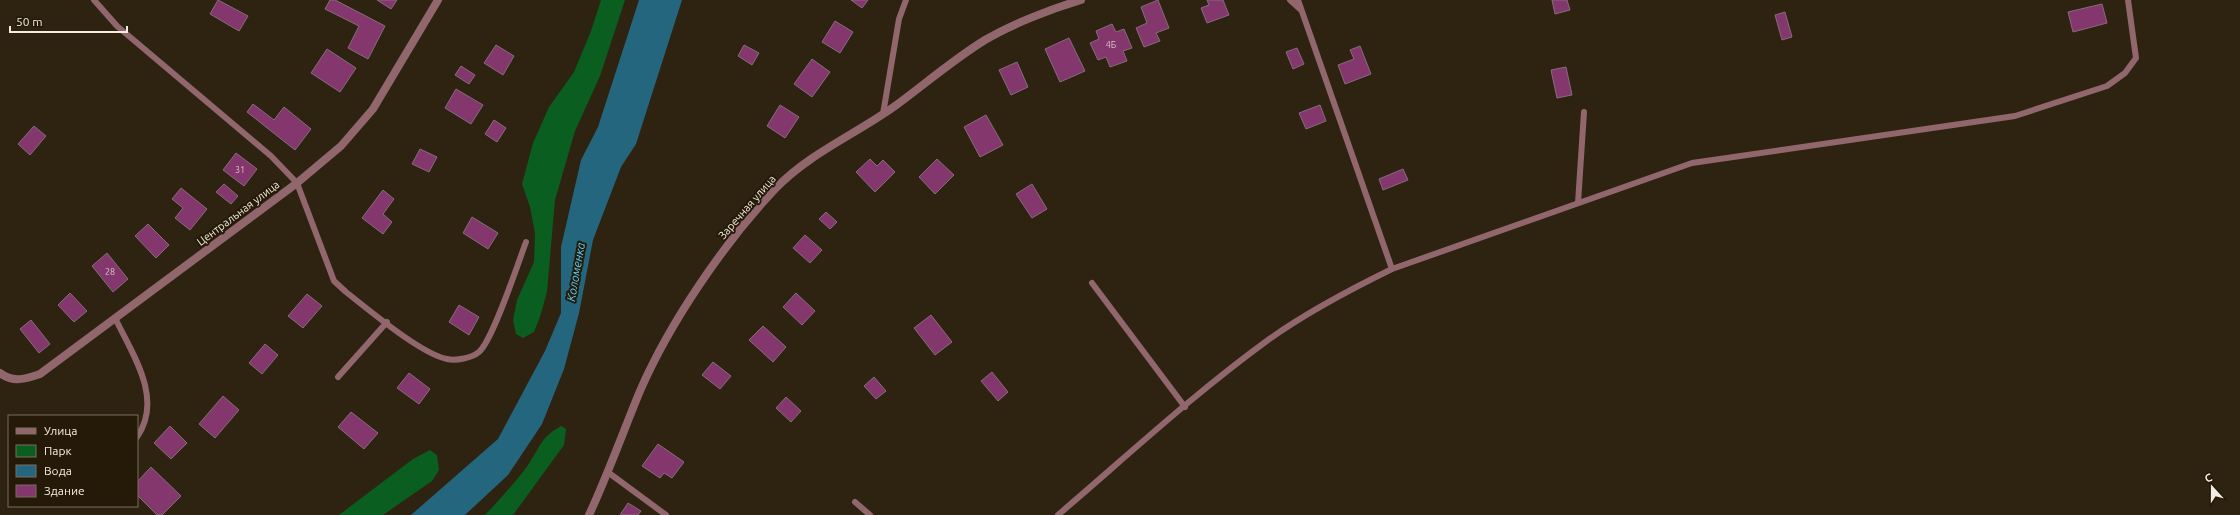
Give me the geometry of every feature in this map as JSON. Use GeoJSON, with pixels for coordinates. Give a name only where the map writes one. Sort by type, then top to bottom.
{"type":"FeatureCollection","features":[{"type":"Feature","properties":{"kind":"street","name":"Центральная улица"},"geometry":{"type":"LineString","coordinates":[[0,373],[4,377],[22,380],[40,374],[297,183],[341,146],[373,109],[438,0]]}},
{"type":"Feature","properties":{"kind":"street","name":"Заречная улица"},"geometry":{"type":"LineString","coordinates":[[589,515],[609,473],[640,391],[661,347],[713,264],[777,188],[815,156],[883,114],[986,40],[1059,6],[1081,0]]}},
{"type":"Feature","properties":{"kind":"lane"},"geometry":{"type":"LineString","coordinates":[[94,0],[117,26],[271,156],[297,183],[334,281],[346,292],[428,352],[448,360],[463,359],[479,352],[490,337],[526,242]]}},
{"type":"Feature","properties":{"kind":"lane"},"geometry":{"type":"LineString","coordinates":[[883,114],[899,19],[906,0]]}},
{"type":"Feature","properties":{"kind":"lane"},"geometry":{"type":"LineString","coordinates":[[1290,0],[1302,11]]}},
{"type":"Feature","properties":{"kind":"lane"},"geometry":{"type":"LineString","coordinates":[[1298,0],[1392,269]]}},
{"type":"Feature","properties":{"kind":"lane"},"geometry":{"type":"LineString","coordinates":[[1058,515],[1185,408],[1269,340],[1342,294],[1392,269],[1692,163],[2016,116],[2107,86],[2125,74],[2136,58],[2128,0]]}},
{"type":"Feature","properties":{"kind":"lane"},"geometry":{"type":"LineString","coordinates":[[1578,203],[1584,112]]}},
{"type":"Feature","properties":{"kind":"lane"},"geometry":{"type":"LineString","coordinates":[[1092,283],[1185,408]]}},
{"type":"Feature","properties":{"kind":"lane"},"geometry":{"type":"LineString","coordinates":[[115,318],[140,371],[148,396],[147,416],[138,434]]}},
{"type":"Feature","properties":{"kind":"lane"},"geometry":{"type":"LineString","coordinates":[[338,377],[387,322]]}},
{"type":"Feature","properties":{"kind":"lane"},"geometry":{"type":"LineString","coordinates":[[609,473],[666,515]]}},
{"type":"Feature","properties":{"kind":"lane"},"geometry":{"type":"LineString","coordinates":[[855,502],[870,515]]}},
{"type":"Feature","properties":{"kind":"green space"},"geometry":{"type":"Polygon","coordinates":[[[601,0],[625,0],[600,76],[575,131],[555,200],[547,292],[540,317],[534,332],[523,338],[516,334],[513,320],[517,300],[534,262],[535,233],[530,207],[522,184],[533,143],[549,107],[574,72],[591,31],[601,0]]]}},
{"type":"Feature","properties":{"kind":"green space"},"geometry":{"type":"Polygon","coordinates":[[[561,426],[566,429],[564,445],[513,515],[485,515],[523,472],[549,434],[561,426]]]}},
{"type":"Feature","properties":{"kind":"green space"},"geometry":{"type":"Polygon","coordinates":[[[430,450],[437,455],[439,470],[432,481],[383,515],[339,515],[413,459],[430,450]]]}},
{"type":"Feature","properties":{"kind":"water","name":"Коломенка"},"geometry":{"type":"Polygon","coordinates":[[[639,0],[682,0],[636,144],[621,167],[593,240],[579,313],[564,369],[542,424],[508,475],[465,515],[411,515],[498,439],[545,351],[561,313],[561,247],[581,160],[598,127],[639,0]]]}},
{"type":"Feature","properties":{"kind":"building"},"geometry":{"type":"Polygon","coordinates":[[[218,0],[248,16],[239,31],[210,14],[218,0]]]}},
{"type":"Feature","properties":{"kind":"building"},"geometry":{"type":"Polygon","coordinates":[[[330,0],[335,0],[385,26],[368,59],[348,48],[359,26],[325,9],[330,0]]]}},
{"type":"Feature","properties":{"kind":"building"},"geometry":{"type":"Polygon","coordinates":[[[377,0],[397,0],[391,9],[377,0]]]}},
{"type":"Feature","properties":{"kind":"building"},"geometry":{"type":"Polygon","coordinates":[[[851,0],[868,0],[862,8],[851,0]]]}},
{"type":"Feature","properties":{"kind":"building"},"geometry":{"type":"Polygon","coordinates":[[[1158,0],[1169,28],[1156,33],[1160,41],[1144,47],[1136,28],[1147,23],[1141,7],[1158,0]]]}},
{"type":"Feature","properties":{"kind":"building"},"geometry":{"type":"Polygon","coordinates":[[[1207,0],[1223,0],[1229,15],[1207,23],[1201,8],[1209,5],[1207,0]]]}},
{"type":"Feature","properties":{"kind":"building"},"geometry":{"type":"Polygon","coordinates":[[[1552,0],[1567,0],[1570,10],[1555,14],[1552,0]]]}},
{"type":"Feature","properties":{"kind":"building"},"geometry":{"type":"Polygon","coordinates":[[[2102,4],[2107,23],[2073,32],[2068,12],[2102,4]]]}},
{"type":"Feature","properties":{"kind":"building"},"geometry":{"type":"Polygon","coordinates":[[[1785,12],[1792,37],[1782,40],[1775,15],[1785,12]]]}},
{"type":"Feature","properties":{"kind":"building"},"geometry":{"type":"Polygon","coordinates":[[[835,21],[853,32],[840,53],[822,42],[835,21]]]}},
{"type":"Feature","properties":{"kind":"building"},"geometry":{"type":"Polygon","coordinates":[[[1112,24],[1116,32],[1124,29],[1132,48],[1123,51],[1127,61],[1110,67],[1106,57],[1098,60],[1090,43],[1099,39],[1096,31],[1112,24]]]}},
{"type":"Feature","properties":{"kind":"building"},"geometry":{"type":"Polygon","coordinates":[[[1069,38],[1085,71],[1060,82],[1045,49],[1069,38]]]}},
{"type":"Feature","properties":{"kind":"building"},"geometry":{"type":"Polygon","coordinates":[[[496,45],[514,56],[503,75],[484,63],[496,45]]]}},
{"type":"Feature","properties":{"kind":"building"},"geometry":{"type":"Polygon","coordinates":[[[744,45],[759,53],[752,65],[738,56],[744,45]]]}},
{"type":"Feature","properties":{"kind":"building"},"geometry":{"type":"Polygon","coordinates":[[[1360,46],[1371,74],[1345,84],[1338,65],[1354,59],[1350,50],[1360,46]]]}},
{"type":"Feature","properties":{"kind":"building"},"geometry":{"type":"Polygon","coordinates":[[[1297,48],[1304,64],[1293,69],[1286,52],[1297,48]]]}},
{"type":"Feature","properties":{"kind":"building"},"geometry":{"type":"Polygon","coordinates":[[[327,49],[356,68],[340,92],[311,73],[327,49]]]}},
{"type":"Feature","properties":{"kind":"building"},"geometry":{"type":"Polygon","coordinates":[[[812,59],[830,72],[812,97],[794,84],[812,59]]]}},
{"type":"Feature","properties":{"kind":"building"},"geometry":{"type":"Polygon","coordinates":[[[1017,62],[1028,87],[1011,95],[999,70],[1017,62]]]}},
{"type":"Feature","properties":{"kind":"building"},"geometry":{"type":"Polygon","coordinates":[[[461,66],[475,75],[469,84],[455,75],[461,66]]]}},
{"type":"Feature","properties":{"kind":"building"},"geometry":{"type":"Polygon","coordinates":[[[1566,67],[1572,95],[1557,98],[1551,70],[1566,67]]]}},
{"type":"Feature","properties":{"kind":"building"},"geometry":{"type":"Polygon","coordinates":[[[456,89],[483,105],[471,124],[445,108],[456,89]]]}},
{"type":"Feature","properties":{"kind":"building"},"geometry":{"type":"Polygon","coordinates":[[[253,104],[274,120],[284,107],[311,129],[295,150],[247,112],[253,104]]]}},
{"type":"Feature","properties":{"kind":"building"},"geometry":{"type":"Polygon","coordinates":[[[780,105],[799,117],[785,138],[767,126],[780,105]]]}},
{"type":"Feature","properties":{"kind":"building"},"geometry":{"type":"Polygon","coordinates":[[[1320,105],[1326,121],[1306,129],[1299,113],[1320,105]]]}},
{"type":"Feature","properties":{"kind":"building"},"geometry":{"type":"Polygon","coordinates":[[[986,115],[1003,145],[980,157],[964,127],[986,115]]]}},
{"type":"Feature","properties":{"kind":"building"},"geometry":{"type":"Polygon","coordinates":[[[494,120],[506,128],[497,142],[485,134],[494,120]]]}},
{"type":"Feature","properties":{"kind":"building"},"geometry":{"type":"Polygon","coordinates":[[[34,126],[46,136],[30,155],[18,144],[34,126]]]}},
{"type":"Feature","properties":{"kind":"building"},"geometry":{"type":"Polygon","coordinates":[[[420,149],[437,157],[429,172],[412,164],[420,149]]]}},
{"type":"Feature","properties":{"kind":"building"},"geometry":{"type":"Polygon","coordinates":[[[236,153],[257,169],[244,186],[223,170],[236,153]]]}},
{"type":"Feature","properties":{"kind":"building"},"geometry":{"type":"Polygon","coordinates":[[[870,159],[877,166],[883,160],[895,172],[875,192],[856,172],[870,159]]]}},
{"type":"Feature","properties":{"kind":"building"},"geometry":{"type":"Polygon","coordinates":[[[937,159],[954,175],[935,194],[919,177],[937,159]]]}},
{"type":"Feature","properties":{"kind":"building"},"geometry":{"type":"Polygon","coordinates":[[[1403,169],[1408,180],[1383,190],[1379,179],[1403,169]]]}},
{"type":"Feature","properties":{"kind":"building"},"geometry":{"type":"Polygon","coordinates":[[[224,184],[238,196],[231,204],[216,192],[224,184]]]}},
{"type":"Feature","properties":{"kind":"building"},"geometry":{"type":"Polygon","coordinates":[[[1032,184],[1047,209],[1032,218],[1016,194],[1032,184]]]}},
{"type":"Feature","properties":{"kind":"building"},"geometry":{"type":"Polygon","coordinates":[[[181,188],[207,209],[190,230],[175,218],[183,208],[172,199],[181,188]]]}},
{"type":"Feature","properties":{"kind":"building"},"geometry":{"type":"Polygon","coordinates":[[[383,190],[394,199],[383,214],[392,222],[383,234],[362,218],[383,190]]]}},
{"type":"Feature","properties":{"kind":"building"},"geometry":{"type":"Polygon","coordinates":[[[826,212],[837,222],[830,229],[819,219],[826,212]]]}},
{"type":"Feature","properties":{"kind":"building"},"geometry":{"type":"Polygon","coordinates":[[[472,217],[498,233],[488,249],[463,233],[472,217]]]}},
{"type":"Feature","properties":{"kind":"building"},"geometry":{"type":"Polygon","coordinates":[[[148,224],[169,245],[156,258],[135,236],[148,224]]]}},
{"type":"Feature","properties":{"kind":"building"},"geometry":{"type":"Polygon","coordinates":[[[805,235],[822,250],[810,263],[793,248],[805,235]]]}},
{"type":"Feature","properties":{"kind":"building"},"geometry":{"type":"Polygon","coordinates":[[[107,253],[128,279],[113,292],[92,266],[107,253]]]}},
{"type":"Feature","properties":{"kind":"building"},"geometry":{"type":"Polygon","coordinates":[[[70,293],[87,311],[74,322],[58,305],[70,293]]]}},
{"type":"Feature","properties":{"kind":"building"},"geometry":{"type":"Polygon","coordinates":[[[796,293],[815,311],[802,325],[783,307],[796,293]]]}},
{"type":"Feature","properties":{"kind":"building"},"geometry":{"type":"Polygon","coordinates":[[[307,294],[322,306],[303,328],[288,316],[307,294]]]}},
{"type":"Feature","properties":{"kind":"building"},"geometry":{"type":"Polygon","coordinates":[[[459,305],[479,317],[469,335],[449,322],[459,305]]]}},
{"type":"Feature","properties":{"kind":"building"},"geometry":{"type":"Polygon","coordinates":[[[931,315],[952,342],[935,355],[914,328],[931,315]]]}},
{"type":"Feature","properties":{"kind":"building"},"geometry":{"type":"Polygon","coordinates":[[[31,320],[50,344],[39,353],[20,329],[31,320]]]}},
{"type":"Feature","properties":{"kind":"building"},"geometry":{"type":"Polygon","coordinates":[[[763,326],[786,347],[773,362],[749,340],[763,326]]]}},
{"type":"Feature","properties":{"kind":"building"},"geometry":{"type":"Polygon","coordinates":[[[265,344],[278,355],[262,374],[249,363],[265,344]]]}},
{"type":"Feature","properties":{"kind":"building"},"geometry":{"type":"Polygon","coordinates":[[[713,362],[731,376],[720,389],[702,375],[713,362]]]}},
{"type":"Feature","properties":{"kind":"building"},"geometry":{"type":"Polygon","coordinates":[[[992,372],[1008,392],[998,401],[981,381],[992,372]]]}},
{"type":"Feature","properties":{"kind":"building"},"geometry":{"type":"Polygon","coordinates":[[[409,373],[430,389],[419,404],[397,388],[409,373]]]}},
{"type":"Feature","properties":{"kind":"building"},"geometry":{"type":"Polygon","coordinates":[[[874,377],[886,391],[876,399],[864,386],[874,377]]]}},
{"type":"Feature","properties":{"kind":"building"},"geometry":{"type":"Polygon","coordinates":[[[223,396],[239,410],[215,438],[199,424],[223,396]]]}},
{"type":"Feature","properties":{"kind":"building"},"geometry":{"type":"Polygon","coordinates":[[[786,397],[801,411],[791,422],[776,408],[786,397]]]}},
{"type":"Feature","properties":{"kind":"building"},"geometry":{"type":"Polygon","coordinates":[[[351,412],[378,433],[364,449],[338,427],[351,412]]]}},
{"type":"Feature","properties":{"kind":"building"},"geometry":{"type":"Polygon","coordinates":[[[170,426],[187,443],[171,459],[154,443],[170,426]]]}},
{"type":"Feature","properties":{"kind":"building"},"geometry":{"type":"Polygon","coordinates":[[[658,444],[684,462],[672,478],[664,473],[660,478],[642,466],[658,444]]]}},
{"type":"Feature","properties":{"kind":"building"},"geometry":{"type":"Polygon","coordinates":[[[151,467],[181,496],[162,515],[157,515],[138,496],[138,481],[151,467]]]}},
{"type":"Feature","properties":{"kind":"building"},"geometry":{"type":"Polygon","coordinates":[[[628,503],[641,511],[638,515],[620,515],[628,503]]]}}]}
